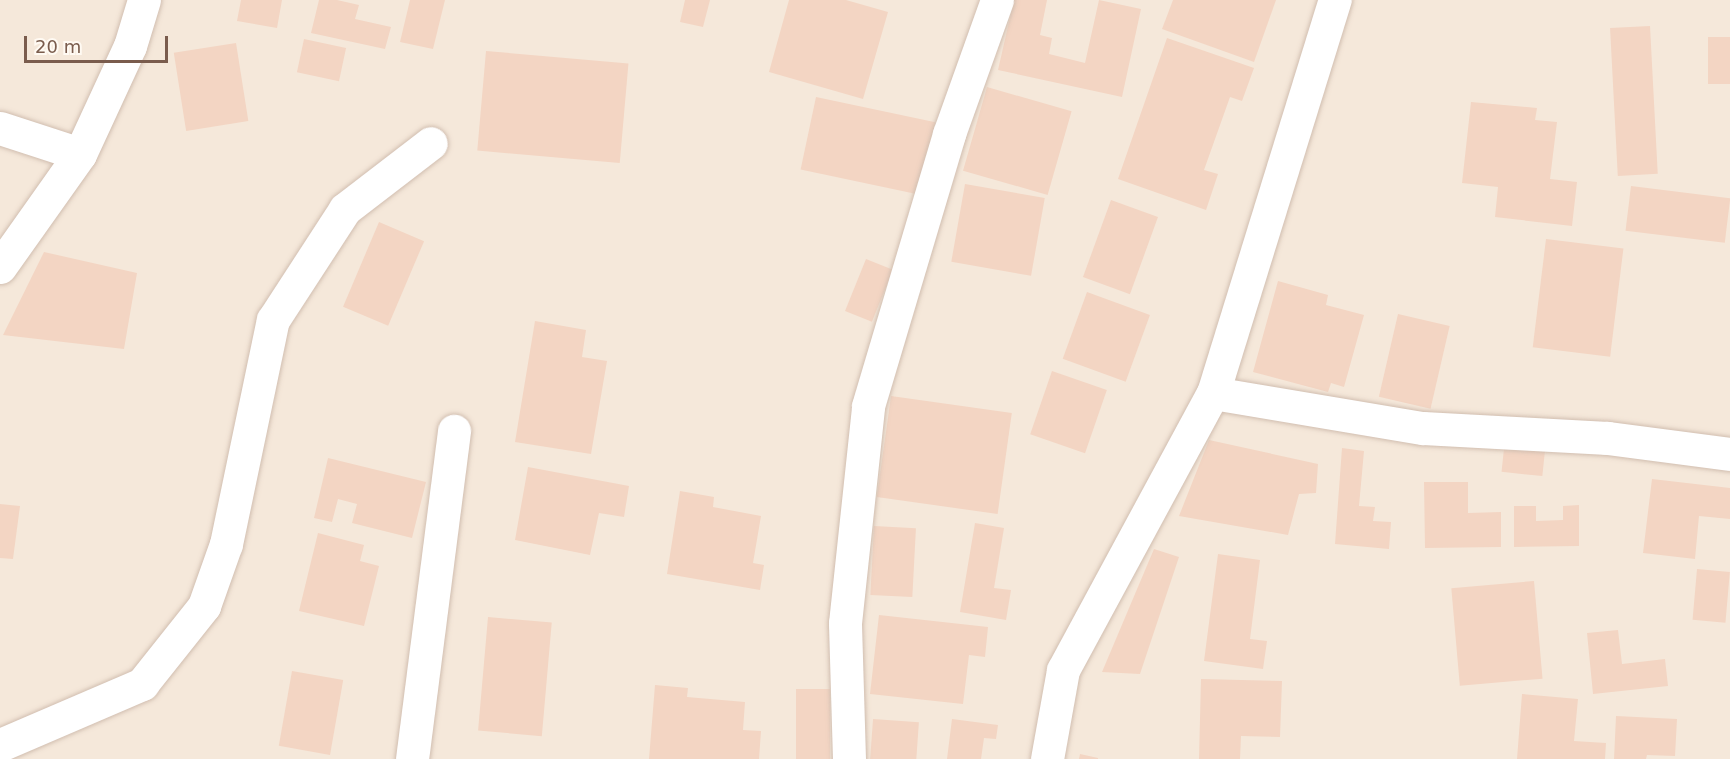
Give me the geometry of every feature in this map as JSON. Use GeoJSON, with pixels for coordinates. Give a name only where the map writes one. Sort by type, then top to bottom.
{"type":"FeatureCollection","features":[{"type":"Feature","properties":{"kind":"street"},"geometry":{"type":"LineString","coordinates":[[0,267],[80,154],[130,46],[144,0]]}},
{"type":"Feature","properties":{"kind":"street"},"geometry":{"type":"LineString","coordinates":[[849,759],[845,623],[868,406],[949,134],[997,0]]}},
{"type":"Feature","properties":{"kind":"street"},"geometry":{"type":"LineString","coordinates":[[1047,759],[1063,670],[1213,393],[1335,0]]}},
{"type":"Feature","properties":{"kind":"street"},"geometry":{"type":"LineString","coordinates":[[0,128],[80,154]]}},
{"type":"Feature","properties":{"kind":"street"},"geometry":{"type":"LineString","coordinates":[[0,745],[142,684],[204,606],[226,544],[273,320],[345,208],[431,143]]}},
{"type":"Feature","properties":{"kind":"street"},"geometry":{"type":"LineString","coordinates":[[1213,393],[1423,428],[1608,438],[1730,454]]}},
{"type":"Feature","properties":{"kind":"street"},"geometry":{"type":"LineString","coordinates":[[412,759],[454,431]]}},
{"type":"Feature","properties":{"kind":"shaded area"},"geometry":{"type":"Polygon","coordinates":[[[0,0],[1730,0],[1730,759],[0,759],[0,0]]]}},
{"type":"Feature","properties":{"kind":"building"},"geometry":{"type":"Polygon","coordinates":[[[241,0],[282,0],[277,28],[237,21],[241,0]]]}},
{"type":"Feature","properties":{"kind":"building"},"geometry":{"type":"Polygon","coordinates":[[[319,0],[337,0],[359,5],[355,19],[391,27],[385,49],[311,33],[319,0]]]}},
{"type":"Feature","properties":{"kind":"building"},"geometry":{"type":"Polygon","coordinates":[[[410,0],[445,0],[433,49],[400,42],[410,0]]]}},
{"type":"Feature","properties":{"kind":"building"},"geometry":{"type":"Polygon","coordinates":[[[685,0],[710,0],[703,27],[680,22],[685,0]]]}},
{"type":"Feature","properties":{"kind":"building"},"geometry":{"type":"Polygon","coordinates":[[[789,0],[846,0],[888,12],[863,99],[769,72],[789,0]]]}},
{"type":"Feature","properties":{"kind":"building"},"geometry":{"type":"Polygon","coordinates":[[[1014,0],[1047,0],[1040,35],[1052,38],[1049,54],[1085,63],[1099,0],[1141,9],[1122,97],[998,70],[1014,0]]]}},
{"type":"Feature","properties":{"kind":"building"},"geometry":{"type":"Polygon","coordinates":[[[1173,0],[1276,0],[1254,62],[1162,29],[1173,0]]]}},
{"type":"Feature","properties":{"kind":"building"},"geometry":{"type":"Polygon","coordinates":[[[1650,26],[1658,174],[1618,176],[1610,28],[1650,26]]]}},
{"type":"Feature","properties":{"kind":"building"},"geometry":{"type":"Polygon","coordinates":[[[1708,37],[1730,37],[1730,84],[1708,84],[1708,37]]]}},
{"type":"Feature","properties":{"kind":"building"},"geometry":{"type":"Polygon","coordinates":[[[1167,38],[1254,68],[1242,101],[1230,97],[1204,170],[1218,174],[1206,210],[1118,179],[1167,38]]]}},
{"type":"Feature","properties":{"kind":"building"},"geometry":{"type":"Polygon","coordinates":[[[304,39],[346,48],[339,81],[297,72],[304,39]]]}},
{"type":"Feature","properties":{"kind":"building"},"geometry":{"type":"Polygon","coordinates":[[[236,43],[248,121],[186,131],[174,53],[236,43]]]}},
{"type":"Feature","properties":{"kind":"building"},"geometry":{"type":"Polygon","coordinates":[[[486,51],[628,63],[620,163],[477,151],[486,51]]]}},
{"type":"Feature","properties":{"kind":"building"},"geometry":{"type":"Polygon","coordinates":[[[987,87],[1072,111],[1048,195],[963,171],[987,87]]]}},
{"type":"Feature","properties":{"kind":"building"},"geometry":{"type":"Polygon","coordinates":[[[816,97],[935,122],[920,195],[801,169],[816,97]]]}},
{"type":"Feature","properties":{"kind":"building"},"geometry":{"type":"Polygon","coordinates":[[[1471,102],[1537,108],[1535,120],[1557,122],[1550,179],[1577,182],[1572,226],[1495,217],[1498,187],[1462,183],[1471,102]]]}},
{"type":"Feature","properties":{"kind":"building"},"geometry":{"type":"Polygon","coordinates":[[[965,184],[1045,198],[1031,276],[951,262],[965,184]]]}},
{"type":"Feature","properties":{"kind":"building"},"geometry":{"type":"Polygon","coordinates":[[[1631,186],[1730,198],[1725,243],[1626,231],[1631,186]]]}},
{"type":"Feature","properties":{"kind":"building"},"geometry":{"type":"Polygon","coordinates":[[[1111,200],[1158,217],[1130,294],[1083,277],[1111,200]]]}},
{"type":"Feature","properties":{"kind":"building"},"geometry":{"type":"Polygon","coordinates":[[[379,222],[424,241],[388,326],[343,307],[379,222]]]}},
{"type":"Feature","properties":{"kind":"building"},"geometry":{"type":"Polygon","coordinates":[[[1546,239],[1623,249],[1610,357],[1533,347],[1546,239]]]}},
{"type":"Feature","properties":{"kind":"building"},"geometry":{"type":"Polygon","coordinates":[[[44,252],[137,273],[124,349],[3,335],[44,252]]]}},
{"type":"Feature","properties":{"kind":"building"},"geometry":{"type":"Polygon","coordinates":[[[866,259],[893,270],[872,322],[845,311],[866,259]]]}},
{"type":"Feature","properties":{"kind":"building"},"geometry":{"type":"Polygon","coordinates":[[[1278,281],[1328,295],[1326,305],[1364,315],[1344,387],[1331,383],[1328,392],[1253,372],[1278,281]]]}},
{"type":"Feature","properties":{"kind":"building"},"geometry":{"type":"Polygon","coordinates":[[[1087,292],[1150,315],[1126,382],[1063,359],[1087,292]]]}},
{"type":"Feature","properties":{"kind":"building"},"geometry":{"type":"Polygon","coordinates":[[[1398,314],[1450,326],[1431,409],[1379,397],[1398,314]]]}},
{"type":"Feature","properties":{"kind":"building"},"geometry":{"type":"Polygon","coordinates":[[[535,321],[586,330],[582,357],[607,361],[591,454],[515,442],[535,321]]]}},
{"type":"Feature","properties":{"kind":"building"},"geometry":{"type":"Polygon","coordinates":[[[1052,371],[1107,390],[1085,453],[1030,434],[1052,371]]]}},
{"type":"Feature","properties":{"kind":"building"},"geometry":{"type":"Polygon","coordinates":[[[891,396],[1012,413],[998,514],[877,497],[891,396]]]}},
{"type":"Feature","properties":{"kind":"building"},"geometry":{"type":"Polygon","coordinates":[[[1505,439],[1546,443],[1542,476],[1502,472],[1505,439]]]}},
{"type":"Feature","properties":{"kind":"building"},"geometry":{"type":"Polygon","coordinates":[[[1209,440],[1318,464],[1316,493],[1299,494],[1288,535],[1179,516],[1209,440]]]}},
{"type":"Feature","properties":{"kind":"building"},"geometry":{"type":"Polygon","coordinates":[[[1342,448],[1364,451],[1359,506],[1375,507],[1373,521],[1391,522],[1389,549],[1335,544],[1342,448]]]}},
{"type":"Feature","properties":{"kind":"building"},"geometry":{"type":"Polygon","coordinates":[[[328,458],[426,482],[412,538],[352,523],[357,504],[338,499],[332,522],[314,518],[328,458]]]}},
{"type":"Feature","properties":{"kind":"building"},"geometry":{"type":"Polygon","coordinates":[[[528,467],[629,486],[624,517],[599,513],[590,555],[515,540],[528,467]]]}},
{"type":"Feature","properties":{"kind":"building"},"geometry":{"type":"Polygon","coordinates":[[[1652,479],[1730,488],[1730,519],[1699,516],[1695,559],[1643,553],[1652,479]]]}},
{"type":"Feature","properties":{"kind":"building"},"geometry":{"type":"Polygon","coordinates":[[[1424,482],[1468,482],[1468,513],[1501,512],[1501,547],[1425,548],[1424,482]]]}},
{"type":"Feature","properties":{"kind":"building"},"geometry":{"type":"Polygon","coordinates":[[[680,491],[714,497],[713,507],[761,516],[753,563],[764,565],[760,590],[667,574],[680,491]]]}},
{"type":"Feature","properties":{"kind":"building"},"geometry":{"type":"Polygon","coordinates":[[[0,504],[20,506],[13,559],[0,558],[0,504]]]}},
{"type":"Feature","properties":{"kind":"building"},"geometry":{"type":"Polygon","coordinates":[[[1579,505],[1579,546],[1514,547],[1514,506],[1536,506],[1536,521],[1563,520],[1563,506],[1579,505]]]}},
{"type":"Feature","properties":{"kind":"building"},"geometry":{"type":"Polygon","coordinates":[[[975,523],[1004,528],[994,588],[1011,590],[1006,620],[960,612],[975,523]]]}},
{"type":"Feature","properties":{"kind":"building"},"geometry":{"type":"Polygon","coordinates":[[[874,526],[916,528],[912,597],[870,595],[874,526]]]}},
{"type":"Feature","properties":{"kind":"building"},"geometry":{"type":"Polygon","coordinates":[[[318,533],[364,545],[360,561],[379,566],[364,626],[299,611],[318,533]]]}},
{"type":"Feature","properties":{"kind":"building"},"geometry":{"type":"Polygon","coordinates":[[[1154,549],[1179,557],[1140,674],[1102,672],[1154,549]]]}},
{"type":"Feature","properties":{"kind":"building"},"geometry":{"type":"Polygon","coordinates":[[[1218,554],[1260,560],[1250,639],[1267,641],[1263,669],[1204,661],[1218,554]]]}},
{"type":"Feature","properties":{"kind":"building"},"geometry":{"type":"Polygon","coordinates":[[[1697,569],[1730,572],[1725,623],[1693,620],[1697,569]]]}},
{"type":"Feature","properties":{"kind":"building"},"geometry":{"type":"Polygon","coordinates":[[[1534,581],[1543,679],[1460,686],[1451,588],[1534,581]]]}},
{"type":"Feature","properties":{"kind":"building"},"geometry":{"type":"Polygon","coordinates":[[[879,615],[988,627],[985,657],[969,655],[963,704],[870,694],[879,615]]]}},
{"type":"Feature","properties":{"kind":"building"},"geometry":{"type":"Polygon","coordinates":[[[488,617],[552,623],[542,736],[478,731],[488,617]]]}},
{"type":"Feature","properties":{"kind":"building"},"geometry":{"type":"Polygon","coordinates":[[[1618,630],[1622,664],[1665,659],[1668,686],[1593,694],[1587,633],[1618,630]]]}},
{"type":"Feature","properties":{"kind":"building"},"geometry":{"type":"Polygon","coordinates":[[[292,671],[343,680],[330,755],[279,746],[292,671]]]}},
{"type":"Feature","properties":{"kind":"building"},"geometry":{"type":"Polygon","coordinates":[[[1201,679],[1282,681],[1280,737],[1241,736],[1240,759],[1199,759],[1201,679]]]}},
{"type":"Feature","properties":{"kind":"building"},"geometry":{"type":"Polygon","coordinates":[[[655,685],[688,688],[687,697],[745,702],[743,730],[761,731],[759,759],[649,759],[655,685]]]}},
{"type":"Feature","properties":{"kind":"building"},"geometry":{"type":"Polygon","coordinates":[[[796,689],[830,689],[830,759],[796,759],[796,689]]]}},
{"type":"Feature","properties":{"kind":"building"},"geometry":{"type":"Polygon","coordinates":[[[1522,694],[1578,699],[1574,741],[1606,743],[1605,759],[1517,759],[1522,694]]]}},
{"type":"Feature","properties":{"kind":"building"},"geometry":{"type":"Polygon","coordinates":[[[1616,716],[1677,719],[1675,756],[1647,755],[1646,759],[1614,759],[1616,716]]]}},
{"type":"Feature","properties":{"kind":"building"},"geometry":{"type":"Polygon","coordinates":[[[873,719],[919,722],[916,759],[870,759],[873,719]]]}},
{"type":"Feature","properties":{"kind":"building"},"geometry":{"type":"Polygon","coordinates":[[[952,719],[998,725],[996,739],[984,738],[981,759],[947,759],[952,719]]]}},
{"type":"Feature","properties":{"kind":"building"},"geometry":{"type":"Polygon","coordinates":[[[1080,754],[1098,758],[1098,759],[1079,759],[1080,754]]]}}]}
